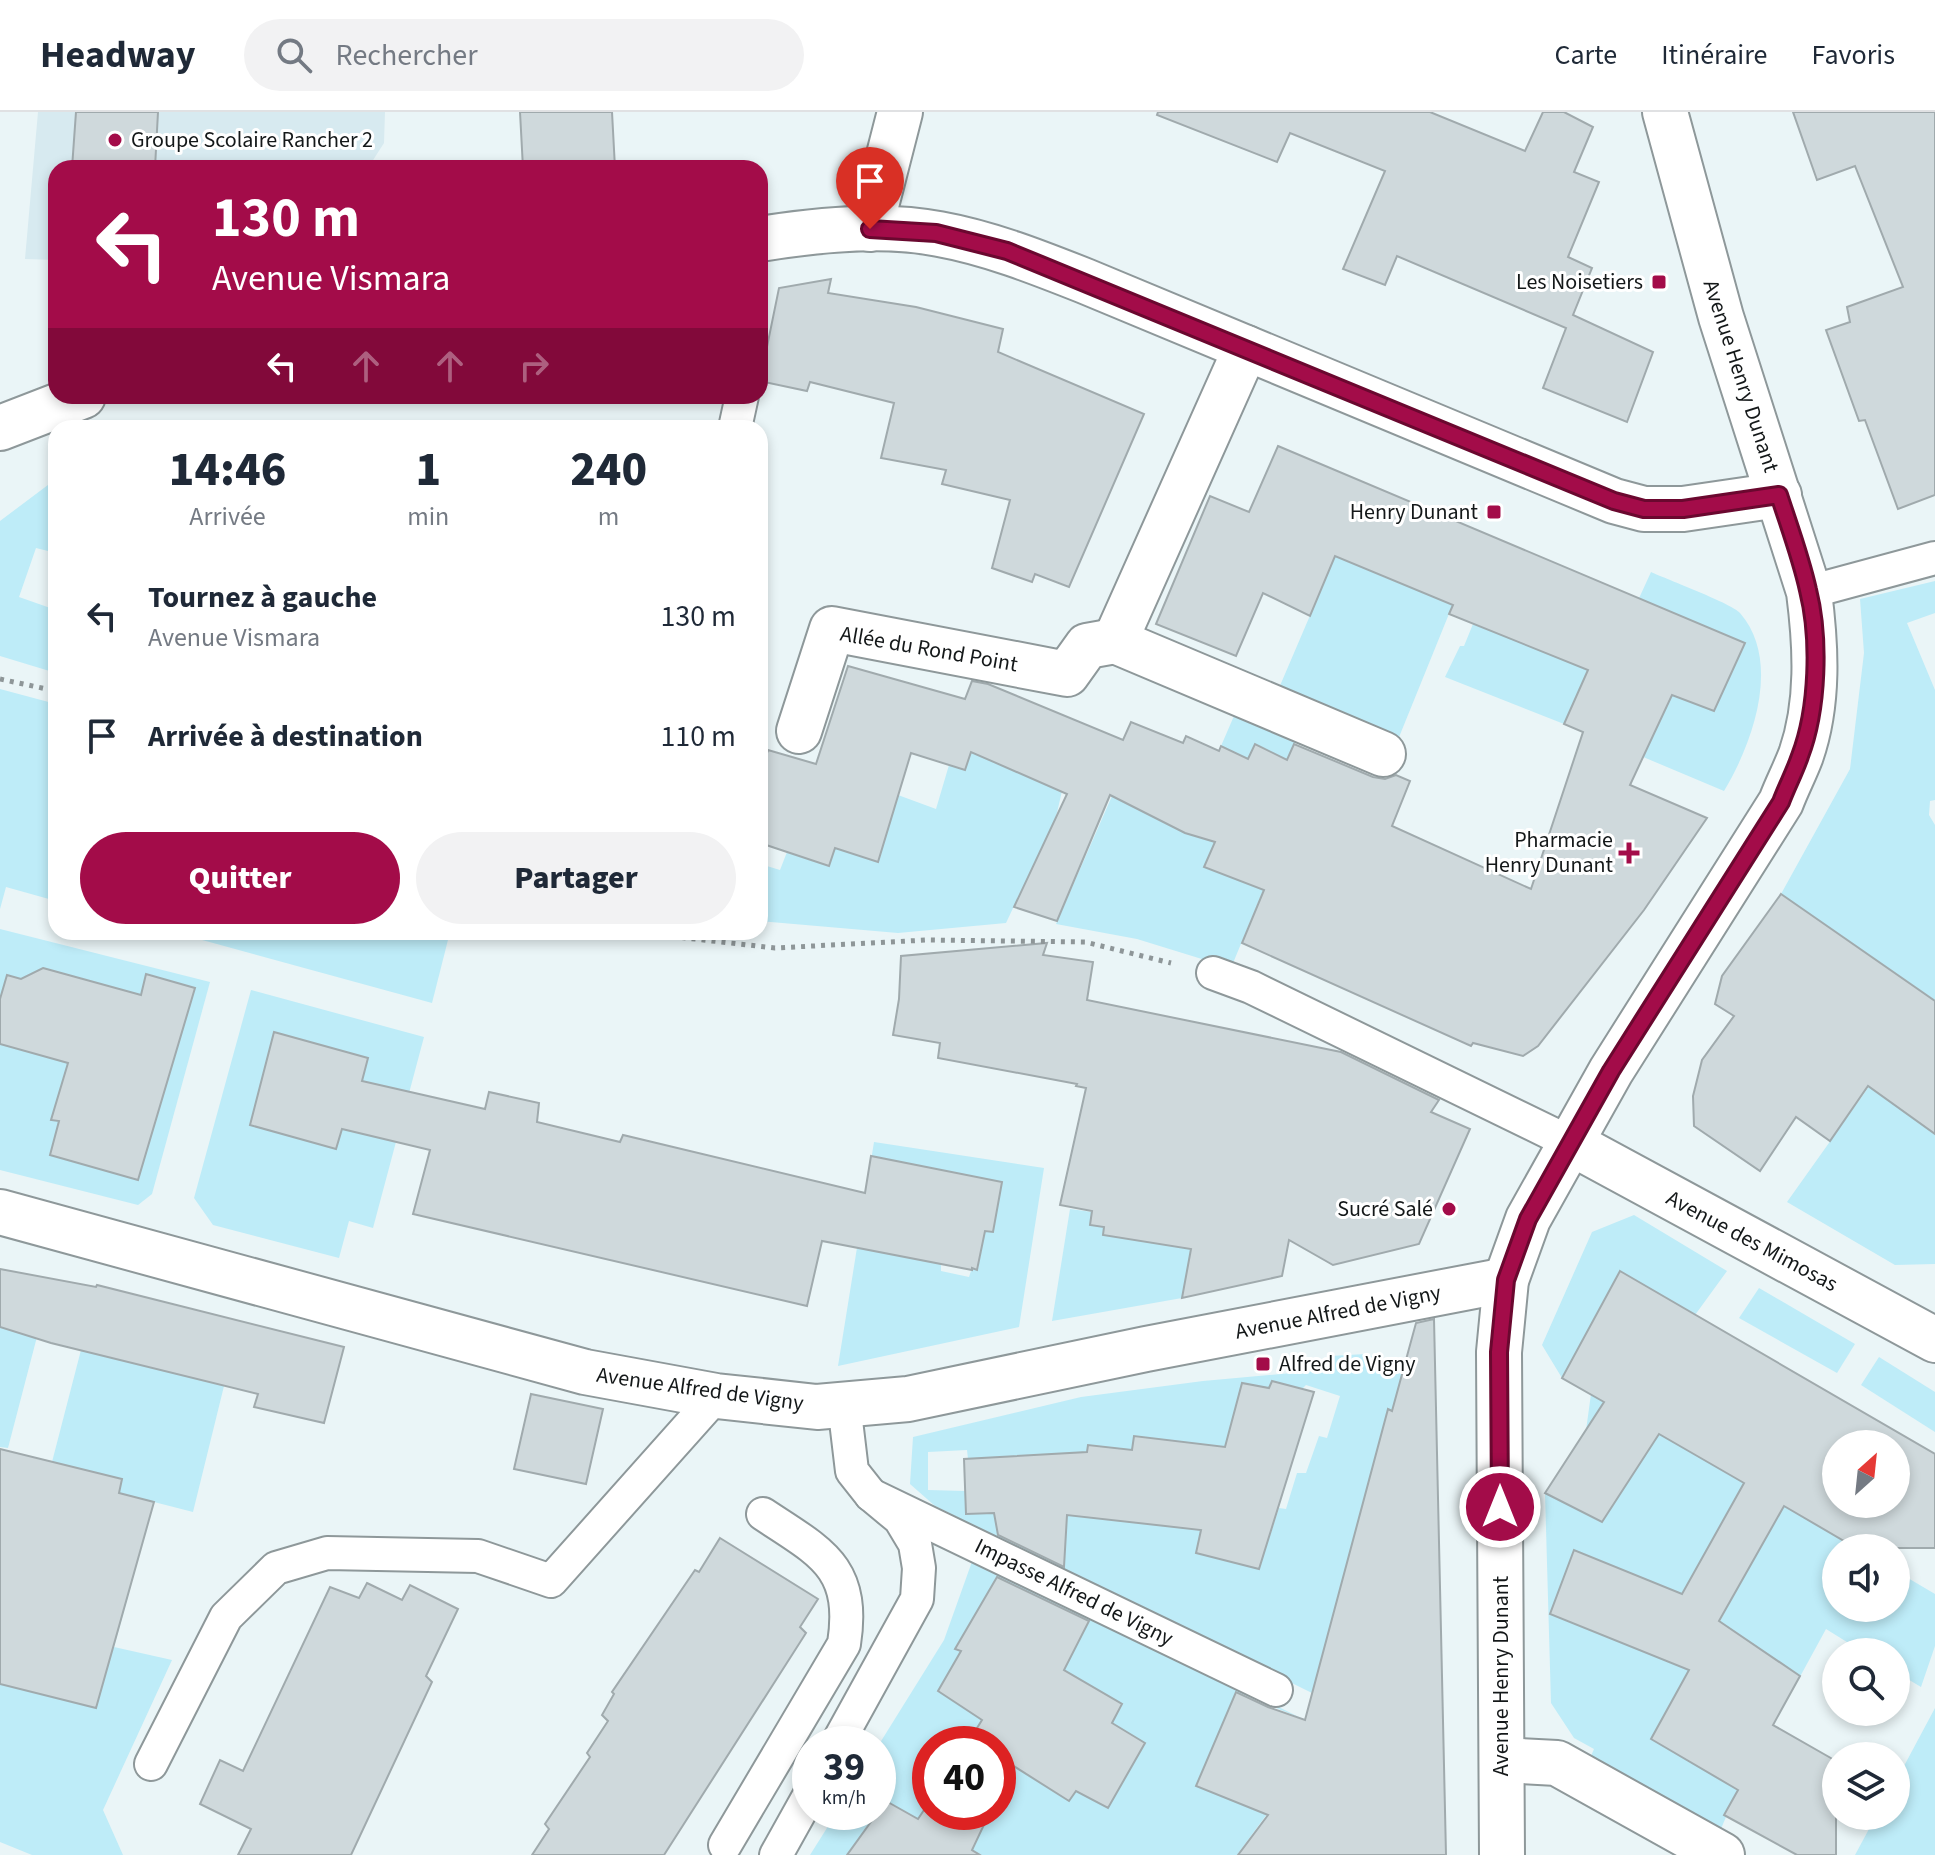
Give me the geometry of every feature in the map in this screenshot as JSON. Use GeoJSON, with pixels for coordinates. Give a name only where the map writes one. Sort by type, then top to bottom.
{"type":"FeatureCollection","features":[{"type":"Feature","properties":{"kind":"street"},"geometry":{"type":"LineString","coordinates":[[870,229],[900,112]]}},
{"type":"Feature","properties":{"kind":"street","name":"Avenue Henry Dunant"},"geometry":{"type":"LineString","coordinates":[[1502,1855],[1499,1352],[1506,1280],[1528,1219],[1569,1142],[1781,802],[1802,753],[1815,668],[1815,637],[1809,592],[1717,305],[1665,112]]}},
{"type":"Feature","properties":{"kind":"street"},"geometry":{"type":"LineString","coordinates":[[768,238],[808,231],[870,229],[936,233],[1007,251],[1614,501],[1644,509],[1683,509],[1779,495]]}},
{"type":"Feature","properties":{"kind":"street"},"geometry":{"type":"LineString","coordinates":[[1246,348],[1115,641],[1383,754]]}},
{"type":"Feature","properties":{"kind":"street"},"geometry":{"type":"LineString","coordinates":[[0,428],[62,404]]}},
{"type":"Feature","properties":{"kind":"street","name":"Allée du Rond Point"},"geometry":{"type":"LineString","coordinates":[[799,731],[832,629],[1067,674],[1087,646],[1115,641]]}},
{"type":"Feature","properties":{"kind":"street","name":"Avenue des Mimosas"},"geometry":{"type":"LineString","coordinates":[[1569,1142],[1933,1336]]}},
{"type":"Feature","properties":{"kind":"street","name":"Avenue Alfred de Vigny"},"geometry":{"type":"LineString","coordinates":[[0,1212],[585,1372],[716,1396],[817,1407],[908,1399],[1146,1349],[1506,1280]]}},
{"type":"Feature","properties":{"kind":"street"},"geometry":{"type":"LineString","coordinates":[[1502,1760],[1557,1763],[1722,1855]]}},
{"type":"Feature","properties":{"kind":"lane"},"geometry":{"type":"LineString","coordinates":[[1809,592],[1935,558]]}},
{"type":"Feature","properties":{"kind":"lane"},"geometry":{"type":"LineString","coordinates":[[1213,973],[1251,987],[1569,1142]]}},
{"type":"Feature","properties":{"kind":"lane"},"geometry":{"type":"LineString","coordinates":[[151,1764],[226,1617],[276,1568],[327,1553],[478,1556],[551,1581],[716,1396]]}},
{"type":"Feature","properties":{"kind":"lane"},"geometry":{"type":"LineString","coordinates":[[844,1404],[852,1471],[871,1495],[900,1519],[915,1544],[919,1568],[917,1599],[847,1726]]}},
{"type":"Feature","properties":{"kind":"lane","name":"Impasse Alfred de Vigny"},"geometry":{"type":"LineString","coordinates":[[871,1495],[1276,1690]]}},
{"type":"Feature","properties":{"kind":"lane"},"geometry":{"type":"LineString","coordinates":[[726,1852],[844,1644],[848,1615],[842,1580],[819,1552],[763,1514]]}},
{"type":"Feature","properties":{"kind":"lane"},"geometry":{"type":"LineString","coordinates":[[776,1855],[792,1826]]}},
{"type":"Feature","properties":{"kind":"path"},"geometry":{"type":"LineString","coordinates":[[0,679],[48,689]]}},
{"type":"Feature","properties":{"kind":"path"},"geometry":{"type":"LineString","coordinates":[[704,940],[775,948],[927,940],[1085,942],[1213,973]]}},
{"type":"Feature","properties":{"kind":"shaded area"},"geometry":{"type":"Polygon","coordinates":[[[38,112],[385,112],[384,143],[373,160],[48,160],[48,260],[25,259],[38,112]]]}},
{"type":"Feature","properties":{"kind":"shaded area"},"geometry":{"type":"Polygon","coordinates":[[[48,485],[48,551],[36,548],[19,597],[48,607],[48,671],[0,656],[0,521],[48,485]]]}},
{"type":"Feature","properties":{"kind":"shaded area"},"geometry":{"type":"Polygon","coordinates":[[[1350,522],[1381,576],[1453,604],[1395,747],[1276,695],[1350,522]]]}},
{"type":"Feature","properties":{"kind":"shaded area"},"geometry":{"type":"Polygon","coordinates":[[[1651,572],[1735,609],[1753,632],[1759,654],[1759,702],[1745,750],[1724,791],[1579,730],[1595,694],[1579,689],[1564,724],[1445,677],[1473,624],[1604,675],[1651,572]]]}},
{"type":"Feature","properties":{"kind":"shaded area"},"geometry":{"type":"Polygon","coordinates":[[[1935,581],[1935,613],[1907,623],[1935,690],[1935,800],[1930,801],[1929,815],[1935,825],[1935,1125],[1931,1131],[1935,1134],[1935,1264],[1895,1265],[1787,1202],[1932,998],[1781,894],[1850,769],[1864,653],[1860,599],[1935,581]]]}},
{"type":"Feature","properties":{"kind":"shaded area"},"geometry":{"type":"Polygon","coordinates":[[[0,689],[48,702],[48,899],[6,887],[0,909],[0,689]]]}},
{"type":"Feature","properties":{"kind":"shaded area"},"geometry":{"type":"Polygon","coordinates":[[[1237,709],[1299,734],[1284,768],[1306,786],[1231,968],[1137,939],[1056,924],[1112,796],[1185,833],[1215,842],[1205,867],[1236,879],[1255,744],[1248,759],[1221,746],[1237,709]]]}},
{"type":"Feature","properties":{"kind":"shaded area"},"geometry":{"type":"Polygon","coordinates":[[[972,747],[1062,791],[1056,817],[1006,923],[898,933],[768,922],[768,866],[780,870],[787,852],[828,866],[835,848],[898,795],[936,809],[949,765],[965,770],[972,747]]]}},
{"type":"Feature","properties":{"kind":"shaded area"},"geometry":{"type":"Polygon","coordinates":[[[0,929],[210,982],[152,1194],[138,1205],[0,1170],[0,929]]]}},
{"type":"Feature","properties":{"kind":"shaded area"},"geometry":{"type":"Polygon","coordinates":[[[202,940],[448,940],[432,1003],[202,940]]]}},
{"type":"Feature","properties":{"kind":"shaded area"},"geometry":{"type":"Polygon","coordinates":[[[251,990],[424,1037],[373,1228],[349,1221],[339,1258],[213,1225],[194,1198],[251,990]]]}},
{"type":"Feature","properties":{"kind":"shaded area"},"geometry":{"type":"Polygon","coordinates":[[[874,1142],[1044,1168],[1019,1327],[838,1366],[874,1142]],[[908,1163],[890,1254],[941,1264],[941,1271],[969,1277],[972,1268],[978,1269],[985,1231],[993,1232],[997,1209],[987,1206],[992,1180],[908,1163]]]}},
{"type":"Feature","properties":{"kind":"shaded area"},"geometry":{"type":"Polygon","coordinates":[[[1201,1198],[1182,1298],[1052,1321],[1070,1209],[1092,1212],[1090,1225],[1104,1227],[1104,1235],[1158,1244],[1201,1198]]]}},
{"type":"Feature","properties":{"kind":"shaded area"},"geometry":{"type":"Polygon","coordinates":[[[1634,1215],[1727,1271],[1695,1315],[1620,1271],[1562,1378],[1542,1345],[1592,1232],[1634,1215]]]}},
{"type":"Feature","properties":{"kind":"shaded area"},"geometry":{"type":"Polygon","coordinates":[[[1759,1288],[1855,1344],[1837,1373],[1739,1318],[1759,1288]]]}},
{"type":"Feature","properties":{"kind":"shaded area"},"geometry":{"type":"Polygon","coordinates":[[[45,1306],[8,1448],[0,1447],[0,1327],[5,1328],[45,1306]]]}},
{"type":"Feature","properties":{"kind":"shaded area"},"geometry":{"type":"Polygon","coordinates":[[[81,1350],[224,1386],[193,1512],[119,1493],[122,1479],[52,1462],[81,1350]]]}},
{"type":"Feature","properties":{"kind":"shaded area"},"geometry":{"type":"Polygon","coordinates":[[[1366,1354],[1404,1368],[1314,1694],[935,1506],[910,1484],[913,1437],[1081,1397],[1203,1381],[1315,1371],[1330,1356],[1366,1354]],[[1273,1381],[1269,1388],[1242,1384],[1196,1552],[1259,1569],[1279,1508],[1286,1509],[1297,1473],[1306,1473],[1319,1436],[1327,1438],[1340,1396],[1306,1385],[1302,1389],[1273,1381]],[[1088,1445],[1081,1517],[1157,1525],[1132,1450],[1088,1445]],[[967,1450],[928,1452],[928,1490],[965,1491],[966,1514],[994,1513],[1026,1522],[968,1459],[967,1450]]]}},
{"type":"Feature","properties":{"kind":"shaded area"},"geometry":{"type":"Polygon","coordinates":[[[1879,1357],[1935,1392],[1935,1432],[1861,1385],[1879,1357]]]}},
{"type":"Feature","properties":{"kind":"shaded area"},"geometry":{"type":"Polygon","coordinates":[[[1591,1394],[1832,1534],[1822,1534],[1822,1622],[1910,1622],[1910,1579],[1935,1594],[1935,1646],[1921,1687],[1910,1680],[1910,1638],[1840,1638],[1826,1629],[1725,1814],[1720,1831],[1591,1756],[1594,1749],[1574,1738],[1551,1703],[1545,1493],[1601,1522],[1615,1503],[1579,1481],[1591,1394]],[[1584,1554],[1562,1582],[1550,1614],[1619,1641],[1643,1578],[1584,1554]],[[1704,1556],[1719,1623],[1743,1579],[1704,1556]]]}},
{"type":"Feature","properties":{"kind":"shaded area"},"geometry":{"type":"Polygon","coordinates":[[[0,1549],[132,1582],[114,1647],[172,1660],[103,1810],[123,1855],[32,1855],[0,1842],[0,1549]]]}},
{"type":"Feature","properties":{"kind":"shaded area"},"geometry":{"type":"Polygon","coordinates":[[[974,1556],[1303,1719],[1237,1692],[1267,1814],[1237,1855],[810,1855],[826,1830],[896,1830],[896,1726],[890,1726],[944,1640],[974,1556]],[[973,1618],[955,1648],[961,1651],[945,1679],[941,1693],[991,1726],[973,1618]],[[1092,1687],[1044,1785],[1069,1801],[1076,1791],[1107,1808],[1112,1723],[1122,1704],[1092,1687]]]}},
{"type":"Feature","properties":{"kind":"shaded area"},"geometry":{"type":"Polygon","coordinates":[[[1935,1708],[1935,1855],[1855,1855],[1868,1830],[1910,1830],[1910,1755],[1935,1708]]]}},
{"type":"Feature","properties":{"kind":"building","name":"Groupe Scolaire Rancher 2"},"geometry":{"type":"Polygon","coordinates":[[[76,112],[158,112],[155,160],[73,160],[76,112]]]}},
{"type":"Feature","properties":{"kind":"building"},"geometry":{"type":"Polygon","coordinates":[[[520,112],[612,112],[615,160],[523,160],[520,112]]]}},
{"type":"Feature","properties":{"kind":"building"},"geometry":{"type":"Polygon","coordinates":[[[1158,112],[1430,112],[1525,151],[1543,112],[1564,112],[1593,127],[1574,172],[1599,182],[1568,257],[1592,268],[1573,315],[1653,352],[1627,422],[1543,388],[1566,328],[1397,256],[1385,285],[1343,269],[1385,171],[1290,133],[1277,162],[1157,115],[1158,112]]]}},
{"type":"Feature","properties":{"kind":"building"},"geometry":{"type":"Polygon","coordinates":[[[1793,112],[1935,112],[1935,495],[1898,509],[1865,420],[1859,421],[1826,330],[1850,322],[1847,307],[1903,287],[1855,166],[1817,180],[1793,112]]]}},
{"type":"Feature","properties":{"kind":"building"},"geometry":{"type":"Polygon","coordinates":[[[831,279],[828,293],[916,307],[1003,329],[998,352],[1144,414],[1069,587],[1035,574],[1032,582],[992,568],[1010,500],[942,484],[946,470],[881,458],[894,403],[810,382],[807,391],[768,383],[768,342],[779,288],[831,279]]]}},
{"type":"Feature","properties":{"kind":"building"},"geometry":{"type":"Polygon","coordinates":[[[1278,446],[1745,643],[1714,711],[1672,695],[1630,785],[1707,818],[1644,910],[1538,1046],[1523,1056],[1473,1043],[1471,1046],[1242,943],[1264,890],[1204,867],[1215,842],[1185,833],[1110,795],[1057,921],[1014,907],[1067,794],[971,752],[965,770],[911,753],[878,862],[835,848],[829,866],[768,846],[768,750],[816,764],[848,666],[965,699],[972,681],[988,684],[1123,740],[1131,722],[1183,743],[1186,736],[1219,751],[1221,746],[1248,759],[1255,744],[1287,760],[1294,744],[1373,777],[1385,779],[1396,775],[1410,781],[1392,826],[1531,889],[1583,732],[1564,724],[1588,670],[1449,614],[1453,605],[1335,556],[1310,616],[1263,593],[1236,656],[1156,624],[1210,496],[1249,512],[1278,446]]]}},
{"type":"Feature","properties":{"kind":"building"},"geometry":{"type":"Polygon","coordinates":[[[1781,894],[1935,1001],[1935,1134],[1868,1086],[1830,1141],[1796,1117],[1760,1171],[1694,1126],[1693,1096],[1702,1060],[1734,1016],[1715,1004],[1722,976],[1781,894]]]}},
{"type":"Feature","properties":{"kind":"building"},"geometry":{"type":"Polygon","coordinates":[[[1047,943],[1043,955],[1093,962],[1087,1000],[1341,1052],[1439,1100],[1431,1112],[1470,1129],[1419,1244],[1333,1265],[1289,1240],[1282,1276],[1182,1298],[1191,1249],[1103,1235],[1104,1227],[1090,1225],[1092,1211],[1060,1205],[1086,1088],[938,1058],[940,1043],[893,1035],[901,956],[1047,943]]]}},
{"type":"Feature","properties":{"kind":"building"},"geometry":{"type":"Polygon","coordinates":[[[43,968],[141,995],[146,974],[195,988],[138,1180],[50,1155],[59,1121],[51,1120],[68,1063],[0,1044],[0,999],[7,975],[21,979],[43,968]]]}},
{"type":"Feature","properties":{"kind":"building"},"geometry":{"type":"Polygon","coordinates":[[[274,1032],[368,1058],[362,1081],[485,1109],[489,1092],[539,1103],[537,1122],[620,1142],[623,1135],[865,1193],[871,1156],[1002,1182],[993,1232],[985,1231],[977,1270],[822,1241],[807,1306],[413,1214],[430,1150],[342,1129],[336,1149],[250,1125],[274,1032]]]}},
{"type":"Feature","properties":{"kind":"building"},"geometry":{"type":"Polygon","coordinates":[[[0,1269],[97,1285],[344,1347],[324,1423],[254,1407],[258,1394],[51,1343],[0,1327],[0,1269]]]}},
{"type":"Feature","properties":{"kind":"building"},"geometry":{"type":"Polygon","coordinates":[[[1620,1271],[1894,1430],[1822,1430],[1822,1518],[1910,1518],[1910,1439],[1935,1454],[1935,1548],[1910,1548],[1910,1534],[1832,1534],[1784,1506],[1719,1621],[1800,1676],[1773,1725],[1822,1753],[1822,1830],[1836,1830],[1836,1855],[1797,1855],[1724,1815],[1738,1790],[1651,1739],[1689,1670],[1550,1614],[1574,1550],[1682,1594],[1744,1483],[1659,1434],[1602,1522],[1545,1493],[1604,1402],[1562,1378],[1620,1271]]]}},
{"type":"Feature","properties":{"kind":"building"},"geometry":{"type":"Polygon","coordinates":[[[1434,1319],[1446,1855],[1238,1855],[1268,1815],[1196,1786],[1236,1692],[1305,1720],[1388,1409],[1392,1411],[1416,1323],[1434,1319]]]}},
{"type":"Feature","properties":{"kind":"building"},"geometry":{"type":"Polygon","coordinates":[[[1272,1381],[1314,1392],[1259,1569],[1196,1553],[1201,1530],[1067,1515],[1064,1567],[998,1535],[994,1513],[966,1514],[964,1459],[1087,1452],[1088,1445],[1132,1450],[1134,1436],[1225,1447],[1242,1383],[1269,1388],[1272,1381]]]}},
{"type":"Feature","properties":{"kind":"building"},"geometry":{"type":"Polygon","coordinates":[[[531,1394],[603,1409],[586,1484],[514,1469],[531,1394]]]}},
{"type":"Feature","properties":{"kind":"building"},"geometry":{"type":"Polygon","coordinates":[[[0,1449],[122,1479],[119,1493],[154,1502],[96,1708],[0,1684],[0,1449]]]}},
{"type":"Feature","properties":{"kind":"building"},"geometry":{"type":"Polygon","coordinates":[[[720,1538],[818,1599],[800,1627],[806,1633],[664,1855],[532,1855],[549,1829],[545,1824],[590,1757],[587,1753],[608,1721],[602,1715],[614,1694],[612,1692],[720,1538]]]}},
{"type":"Feature","properties":{"kind":"building"},"geometry":{"type":"Polygon","coordinates":[[[997,1577],[1089,1621],[1064,1670],[1122,1704],[1112,1723],[1145,1743],[1108,1808],[1076,1791],[1069,1801],[1016,1768],[1016,1726],[978,1726],[982,1720],[938,1691],[961,1651],[955,1649],[997,1577]]]}},
{"type":"Feature","properties":{"kind":"building"},"geometry":{"type":"Polygon","coordinates":[[[367,1583],[402,1600],[410,1585],[458,1609],[426,1676],[432,1682],[351,1855],[238,1855],[251,1829],[200,1804],[220,1760],[243,1771],[330,1587],[359,1598],[367,1583]]]}},
{"type":"Feature","properties":{"kind":"building"},"geometry":{"type":"Polygon","coordinates":[[[896,1807],[912,1816],[912,1830],[981,1830],[972,1850],[980,1855],[847,1855],[865,1830],[896,1830],[896,1807]]]}},
{"type":"Feature","properties":{"kind":"place","name":"Groupe Scolaire Rancher 2"},"geometry":{"type":"Point","coordinates":[115,140]}},
{"type":"Feature","properties":{"kind":"place","name":"Les Noisetiers"},"geometry":{"type":"Point","coordinates":[1659,282]}},
{"type":"Feature","properties":{"kind":"place","name":"Henry Dunant"},"geometry":{"type":"Point","coordinates":[1494,512]}},
{"type":"Feature","properties":{"kind":"place","name":"Pharmacie Henry Dunant"},"geometry":{"type":"Point","coordinates":[1629,853]}},
{"type":"Feature","properties":{"kind":"place","name":"Sucré Salé"},"geometry":{"type":"Point","coordinates":[1449,1209]}},
{"type":"Feature","properties":{"kind":"place","name":"Alfred de Vigny"},"geometry":{"type":"Point","coordinates":[1263,1364]}},
{"type":"Feature","properties":{"kind":"route"},"geometry":{"type":"LineString","coordinates":[[870,229],[936,233],[1007,251],[1614,501],[1644,509],[1683,509],[1779,495],[1809,592],[1815,637],[1815,668],[1802,753],[1781,802],[1611,1071],[1528,1219],[1506,1280],[1499,1352],[1500,1507]]}}]}
